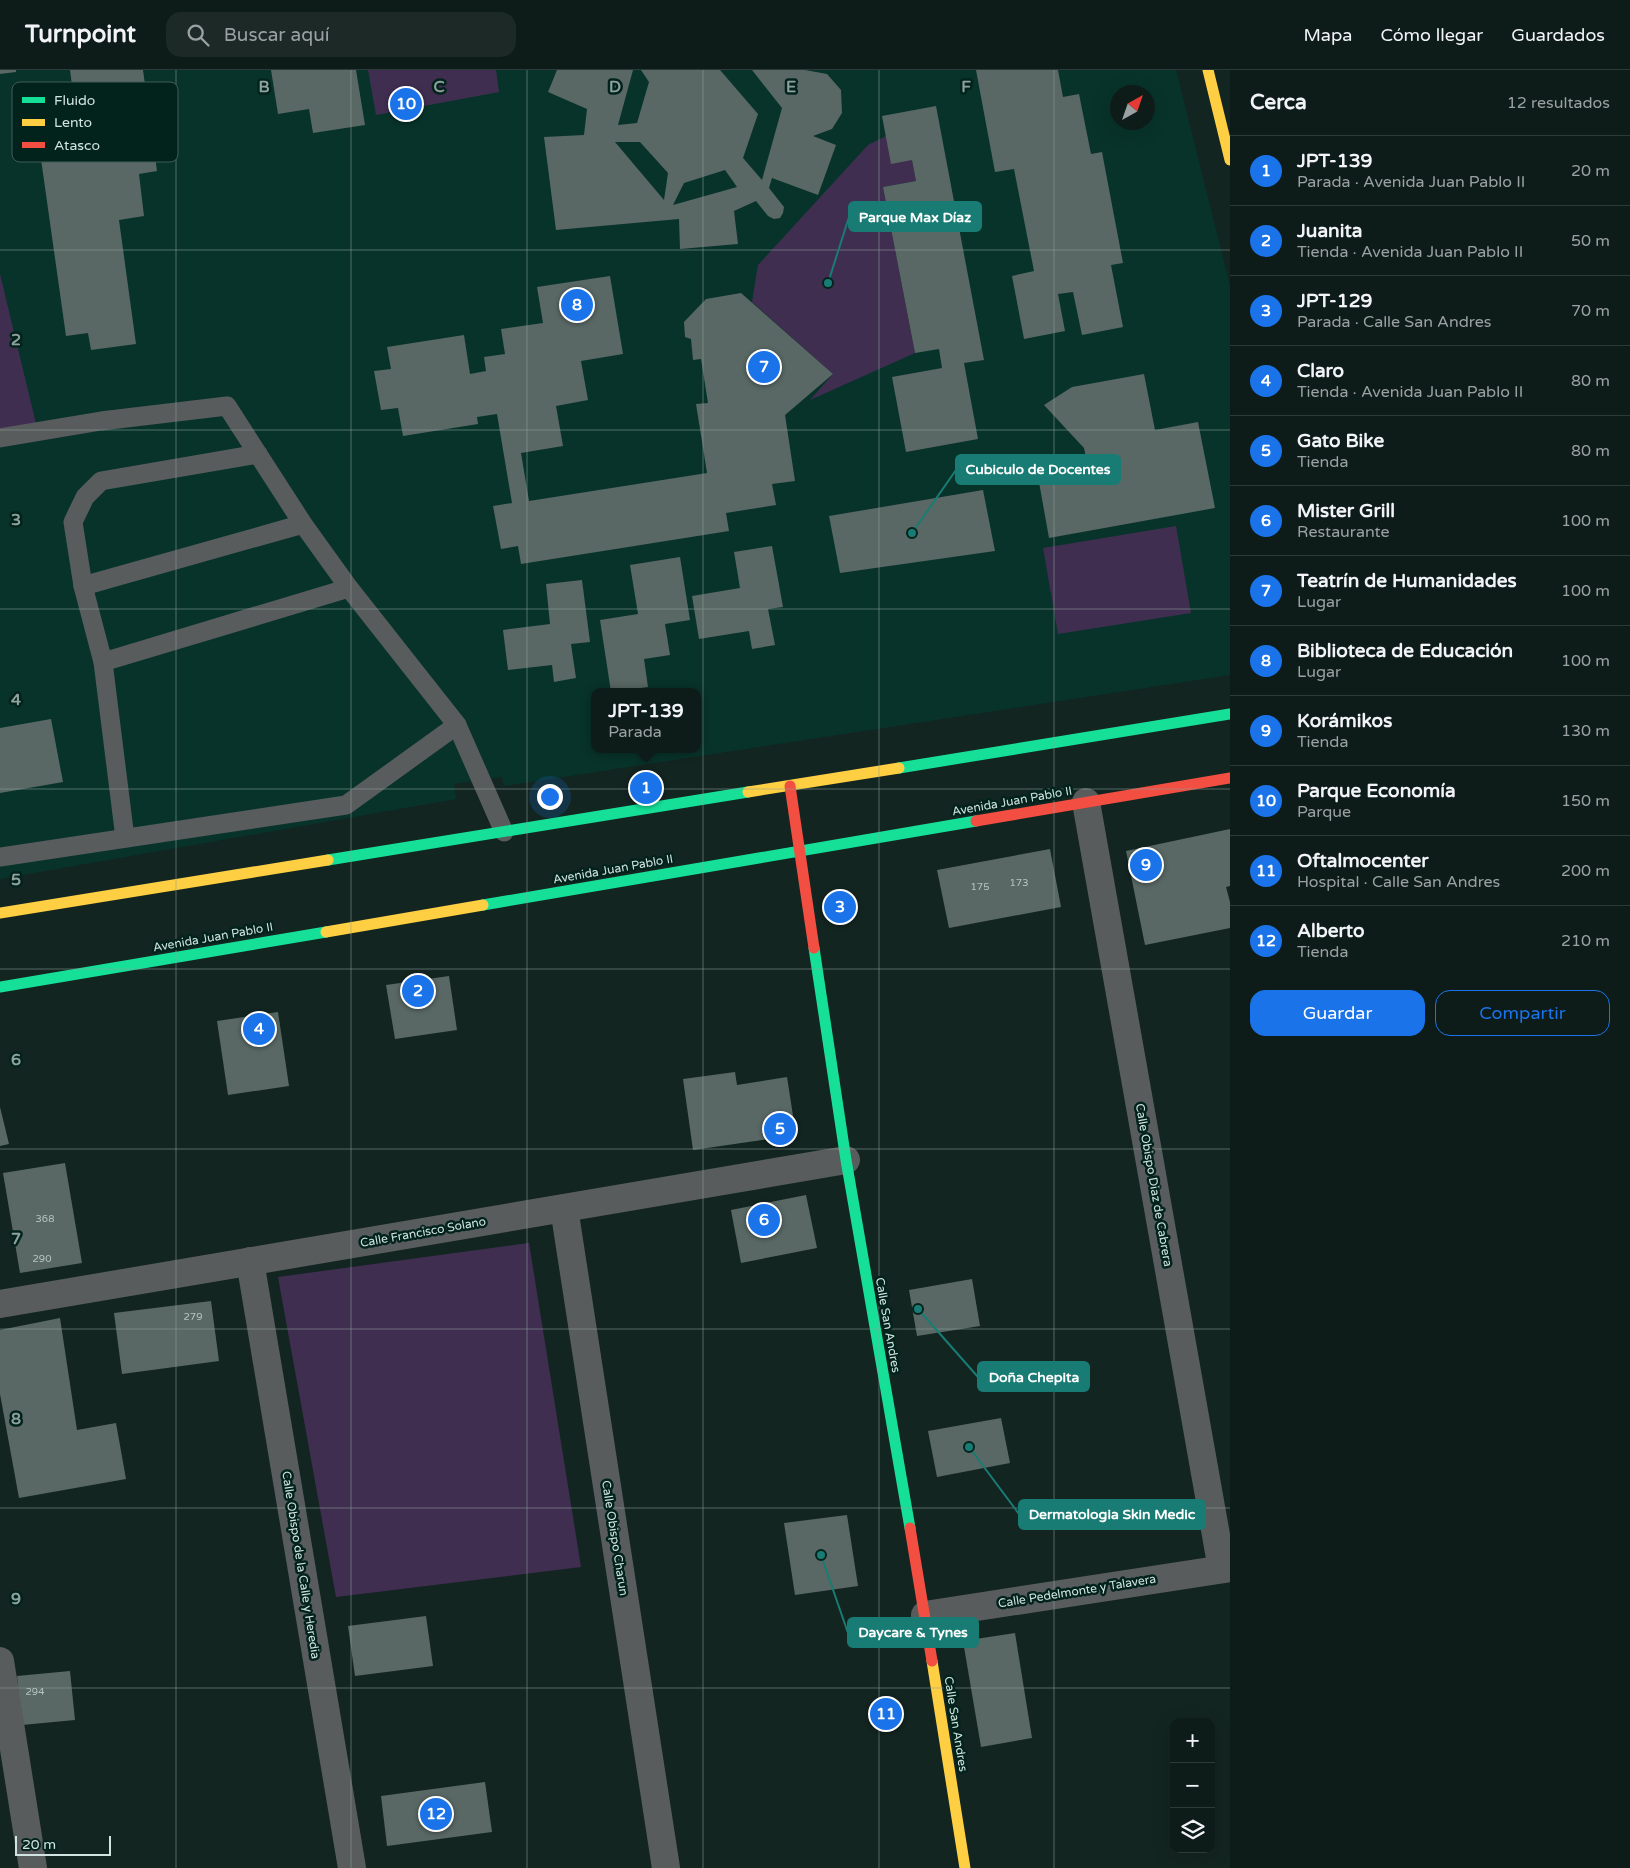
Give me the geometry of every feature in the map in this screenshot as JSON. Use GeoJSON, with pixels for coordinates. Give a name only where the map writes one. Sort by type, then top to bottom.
{"type":"FeatureCollection","features":[{"type":"Feature","properties":{"kind":"main road"},"geometry":{"type":"LineString","coordinates":[[1208,70],[1230,160]]}},
{"type":"Feature","properties":{"kind":"main road"},"geometry":{"type":"LineString","coordinates":[[0,913],[1230,714]]}},
{"type":"Feature","properties":{"kind":"main road","name":"Avenida Juan Pablo II"},"geometry":{"type":"LineString","coordinates":[[0,987],[1230,778]]}},
{"type":"Feature","properties":{"kind":"main road","name":"Calle San Andres"},"geometry":{"type":"LineString","coordinates":[[790,786],[846,1160],[925,1615],[965,1868]]}},
{"type":"Feature","properties":{"kind":"street","name":"Calle Obispo Diaz de Cabrera"},"geometry":{"type":"LineString","coordinates":[[1086,802],[1226,1568]]}},
{"type":"Feature","properties":{"kind":"street","name":"Calle Francisco Solano"},"geometry":{"type":"LineString","coordinates":[[0,1304],[846,1160]]}},
{"type":"Feature","properties":{"kind":"street","name":"Calle Obispo Charun"},"geometry":{"type":"LineString","coordinates":[[564,1208],[666,1868]]}},
{"type":"Feature","properties":{"kind":"street","name":"Calle Obispo de la Calle y Heredia"},"geometry":{"type":"LineString","coordinates":[[250,1261],[352,1868]]}},
{"type":"Feature","properties":{"kind":"street","name":"Calle Pedelmonte y Talavera"},"geometry":{"type":"LineString","coordinates":[[925,1615],[1226,1568]]}},
{"type":"Feature","properties":{"kind":"street"},"geometry":{"type":"LineString","coordinates":[[0,1661],[33,1868]]}},
{"type":"Feature","properties":{"kind":"lane"},"geometry":{"type":"LineString","coordinates":[[0,438],[101,421],[227,406],[303,524],[348,588],[457,725],[504,832]]}},
{"type":"Feature","properties":{"kind":"lane"},"geometry":{"type":"LineString","coordinates":[[125,838],[103,662],[84,586],[73,522],[85,497],[101,481],[258,454]]}},
{"type":"Feature","properties":{"kind":"lane"},"geometry":{"type":"LineString","coordinates":[[84,586],[303,524]]}},
{"type":"Feature","properties":{"kind":"lane"},"geometry":{"type":"LineString","coordinates":[[103,662],[348,588]]}},
{"type":"Feature","properties":{"kind":"lane"},"geometry":{"type":"LineString","coordinates":[[0,857],[346,805],[457,725]]}},
{"type":"Feature","properties":{"kind":"shaded area"},"geometry":{"type":"Polygon","coordinates":[[[0,70],[1176,70],[1230,286],[1230,675],[504,786],[502,777],[454,784],[456,799],[0,879],[0,70]]]}},
{"type":"Feature","properties":{"kind":"shaded area"},"geometry":{"type":"Polygon","coordinates":[[[368,70],[496,70],[499,92],[376,115],[368,70]]]}},
{"type":"Feature","properties":{"kind":"shaded area"},"geometry":{"type":"Polygon","coordinates":[[[886,136],[912,160],[916,181],[883,187],[915,353],[810,400],[833,374],[752,302],[758,265],[868,145],[886,136]]]}},
{"type":"Feature","properties":{"kind":"shaded area"},"geometry":{"type":"Polygon","coordinates":[[[0,274],[38,432],[0,438],[0,274]]]}},
{"type":"Feature","properties":{"kind":"shaded area"},"geometry":{"type":"Polygon","coordinates":[[[1176,526],[1191,613],[1058,634],[1043,548],[1176,526]]]}},
{"type":"Feature","properties":{"kind":"shaded area"},"geometry":{"type":"Polygon","coordinates":[[[529,1243],[581,1567],[336,1597],[278,1277],[529,1243]]]}},
{"type":"Feature","properties":{"kind":"building"},"geometry":{"type":"Polygon","coordinates":[[[0,70],[16,70],[16,72],[0,74],[0,70]]]}},
{"type":"Feature","properties":{"kind":"building"},"geometry":{"type":"Polygon","coordinates":[[[70,70],[143,70],[145,82],[72,82],[70,70]]]}},
{"type":"Feature","properties":{"kind":"building"},"geometry":{"type":"Polygon","coordinates":[[[271,70],[356,70],[365,125],[313,133],[309,109],[278,114],[271,70]]]}},
{"type":"Feature","properties":{"kind":"building"},"geometry":{"type":"Polygon","coordinates":[[[557,70],[633,70],[618,125],[637,123],[649,82],[641,70],[720,70],[758,114],[743,158],[762,180],[782,108],[752,70],[805,70],[827,74],[841,90],[842,113],[832,129],[813,136],[836,145],[818,195],[772,178],[769,188],[784,207],[780,218],[774,219],[768,216],[756,201],[734,211],[738,244],[680,249],[679,219],[556,230],[544,137],[584,135],[587,109],[548,92],[557,70]],[[615,142],[664,200],[668,173],[640,142],[615,142]],[[725,170],[684,183],[673,205],[737,187],[725,170]]]}},
{"type":"Feature","properties":{"kind":"building"},"geometry":{"type":"Polygon","coordinates":[[[976,70],[1058,70],[1063,97],[1079,94],[1091,154],[1102,152],[1123,263],[1111,265],[1123,327],[1082,335],[1073,292],[1058,294],[1065,331],[1024,339],[1012,276],[1034,271],[1014,169],[995,172],[976,70]]]}},
{"type":"Feature","properties":{"kind":"building"},"geometry":{"type":"Polygon","coordinates":[[[936,106],[984,360],[964,363],[978,439],[906,452],[892,377],[942,368],[939,349],[915,353],[883,187],[916,181],[912,160],[891,164],[882,116],[936,106]]]}},
{"type":"Feature","properties":{"kind":"building"},"geometry":{"type":"Polygon","coordinates":[[[41,162],[156,162],[157,171],[139,174],[144,216],[119,220],[136,344],[91,350],[88,333],[66,336],[41,162]]]}},
{"type":"Feature","properties":{"kind":"building"},"geometry":{"type":"Polygon","coordinates":[[[610,276],[623,354],[581,361],[588,400],[556,406],[563,446],[521,453],[529,501],[707,473],[696,404],[708,403],[701,359],[693,360],[691,339],[685,337],[684,322],[706,299],[741,293],[833,374],[785,415],[795,481],[772,484],[776,505],[726,513],[729,531],[521,564],[518,546],[501,549],[493,506],[512,503],[497,414],[477,417],[478,424],[403,436],[398,408],[381,410],[374,371],[391,369],[387,347],[464,335],[470,374],[486,371],[484,357],[505,354],[501,329],[543,323],[537,287],[610,276]]]}},
{"type":"Feature","properties":{"kind":"building"},"geometry":{"type":"Polygon","coordinates":[[[1144,374],[1155,430],[1198,422],[1215,508],[1049,538],[1037,471],[1087,462],[1084,448],[1044,405],[1072,387],[1144,374]]]}},
{"type":"Feature","properties":{"kind":"building"},"geometry":{"type":"Polygon","coordinates":[[[983,490],[995,551],[840,573],[829,516],[983,490]]]}},
{"type":"Feature","properties":{"kind":"building"},"geometry":{"type":"Polygon","coordinates":[[[772,546],[783,607],[768,609],[775,645],[752,649],[749,631],[699,639],[692,596],[740,588],[734,552],[772,546]]]}},
{"type":"Feature","properties":{"kind":"building"},"geometry":{"type":"Polygon","coordinates":[[[680,557],[690,620],[665,624],[670,655],[644,659],[648,687],[610,688],[600,620],[638,614],[630,565],[680,557]]]}},
{"type":"Feature","properties":{"kind":"building"},"geometry":{"type":"Polygon","coordinates":[[[582,580],[590,642],[571,644],[576,678],[554,682],[552,665],[508,670],[503,630],[550,624],[546,584],[582,580]]]}},
{"type":"Feature","properties":{"kind":"building"},"geometry":{"type":"Polygon","coordinates":[[[51,719],[63,782],[0,793],[0,728],[51,719]]]}},
{"type":"Feature","properties":{"kind":"building"},"geometry":{"type":"Polygon","coordinates":[[[1230,829],[1230,886],[1226,887],[1230,902],[1230,928],[1145,945],[1126,851],[1230,829]]]}},
{"type":"Feature","properties":{"kind":"building"},"geometry":{"type":"Polygon","coordinates":[[[1050,849],[1061,907],[949,928],[937,870],[1050,849]]]}},
{"type":"Feature","properties":{"kind":"building"},"geometry":{"type":"Polygon","coordinates":[[[449,976],[457,1030],[395,1039],[386,985],[449,976]]]}},
{"type":"Feature","properties":{"kind":"building"},"geometry":{"type":"Polygon","coordinates":[[[278,1012],[289,1086],[228,1095],[217,1021],[278,1012]]]}},
{"type":"Feature","properties":{"kind":"building"},"geometry":{"type":"Polygon","coordinates":[[[735,1072],[737,1085],[787,1077],[796,1135],[693,1150],[683,1079],[735,1072]]]}},
{"type":"Feature","properties":{"kind":"building"},"geometry":{"type":"Polygon","coordinates":[[[0,1107],[9,1144],[0,1146],[0,1107]]]}},
{"type":"Feature","properties":{"kind":"building"},"geometry":{"type":"Polygon","coordinates":[[[65,1163],[82,1263],[20,1273],[3,1173],[65,1163]]]}},
{"type":"Feature","properties":{"kind":"building"},"geometry":{"type":"Polygon","coordinates":[[[806,1195],[817,1248],[741,1263],[731,1210],[806,1195]]]}},
{"type":"Feature","properties":{"kind":"building"},"geometry":{"type":"Polygon","coordinates":[[[972,1279],[980,1326],[917,1336],[909,1290],[972,1279]]]}},
{"type":"Feature","properties":{"kind":"building"},"geometry":{"type":"Polygon","coordinates":[[[211,1301],[219,1361],[122,1374],[114,1313],[211,1301]]]}},
{"type":"Feature","properties":{"kind":"building"},"geometry":{"type":"Polygon","coordinates":[[[60,1318],[77,1430],[116,1423],[126,1479],[19,1498],[0,1394],[0,1330],[60,1318]]]}},
{"type":"Feature","properties":{"kind":"building"},"geometry":{"type":"Polygon","coordinates":[[[1001,1418],[1010,1463],[937,1477],[928,1431],[1001,1418]]]}},
{"type":"Feature","properties":{"kind":"building"},"geometry":{"type":"Polygon","coordinates":[[[847,1515],[858,1586],[795,1595],[784,1523],[847,1515]]]}},
{"type":"Feature","properties":{"kind":"building"},"geometry":{"type":"Polygon","coordinates":[[[426,1616],[433,1666],[355,1676],[348,1626],[426,1616]]]}},
{"type":"Feature","properties":{"kind":"building"},"geometry":{"type":"Polygon","coordinates":[[[1015,1633],[1032,1738],[981,1747],[963,1641],[1015,1633]]]}},
{"type":"Feature","properties":{"kind":"building"},"geometry":{"type":"Polygon","coordinates":[[[70,1671],[75,1720],[22,1725],[17,1676],[70,1671]]]}},
{"type":"Feature","properties":{"kind":"building"},"geometry":{"type":"Polygon","coordinates":[[[485,1782],[492,1832],[387,1846],[381,1796],[485,1782]]]}},
{"type":"Feature","properties":{"kind":"traffic: fast"},"geometry":{"type":"LineString","coordinates":[[899,768],[1230,714]]}},
{"type":"Feature","properties":{"kind":"traffic: fast"},"geometry":{"type":"LineString","coordinates":[[328,860],[748,792]]}},
{"type":"Feature","properties":{"kind":"traffic: fast"},"geometry":{"type":"LineString","coordinates":[[483,905],[976,821]]}},
{"type":"Feature","properties":{"kind":"traffic: fast"},"geometry":{"type":"LineString","coordinates":[[0,987],[326,932]]}},
{"type":"Feature","properties":{"kind":"traffic: fast"},"geometry":{"type":"LineString","coordinates":[[814,948],[846,1160],[910,1528]]}},
{"type":"Feature","properties":{"kind":"traffic: slow"},"geometry":{"type":"LineString","coordinates":[[1208,70],[1230,160]]}},
{"type":"Feature","properties":{"kind":"traffic: slow"},"geometry":{"type":"LineString","coordinates":[[748,792],[899,768]]}},
{"type":"Feature","properties":{"kind":"traffic: slow"},"geometry":{"type":"LineString","coordinates":[[0,913],[328,860]]}},
{"type":"Feature","properties":{"kind":"traffic: slow"},"geometry":{"type":"LineString","coordinates":[[326,932],[483,905]]}},
{"type":"Feature","properties":{"kind":"traffic: slow"},"geometry":{"type":"LineString","coordinates":[[932,1661],[965,1868]]}},
{"type":"Feature","properties":{"kind":"traffic: jam"},"geometry":{"type":"LineString","coordinates":[[976,821],[1230,778]]}},
{"type":"Feature","properties":{"kind":"traffic: jam"},"geometry":{"type":"LineString","coordinates":[[790,786],[814,948]]}},
{"type":"Feature","properties":{"kind":"traffic: jam"},"geometry":{"type":"LineString","coordinates":[[910,1528],[932,1661]]}},
{"type":"Feature","properties":{"kind":"place","name":"Parque Economía"},"geometry":{"type":"Point","coordinates":[406,104]}},
{"type":"Feature","properties":{"kind":"place","name":"Parque Max Díaz"},"geometry":{"type":"Point","coordinates":[828,283]}},
{"type":"Feature","properties":{"kind":"place","name":"Biblioteca de Educación"},"geometry":{"type":"Point","coordinates":[577,305]}},
{"type":"Feature","properties":{"kind":"place","name":"Teatrín de Humanidades"},"geometry":{"type":"Point","coordinates":[764,367]}},
{"type":"Feature","properties":{"kind":"place","name":"Cubiculo de Docentes"},"geometry":{"type":"Point","coordinates":[912,533]}},
{"type":"Feature","properties":{"kind":"place","name":"JPT-139"},"geometry":{"type":"Point","coordinates":[646,788]}},
{"type":"Feature","properties":{"kind":"place","name":"Korámikos"},"geometry":{"type":"Point","coordinates":[1146,865]}},
{"type":"Feature","properties":{"kind":"place","name":"JPT-129"},"geometry":{"type":"Point","coordinates":[840,907]}},
{"type":"Feature","properties":{"kind":"place","name":"Juanita"},"geometry":{"type":"Point","coordinates":[418,991]}},
{"type":"Feature","properties":{"kind":"place","name":"Claro"},"geometry":{"type":"Point","coordinates":[259,1029]}},
{"type":"Feature","properties":{"kind":"place","name":"Gato Bike"},"geometry":{"type":"Point","coordinates":[780,1129]}},
{"type":"Feature","properties":{"kind":"place","name":"Mister Grill"},"geometry":{"type":"Point","coordinates":[764,1220]}},
{"type":"Feature","properties":{"kind":"place","name":"Doña Chepita"},"geometry":{"type":"Point","coordinates":[918,1309]}},
{"type":"Feature","properties":{"kind":"place","name":"Dermatologia Skin Medic"},"geometry":{"type":"Point","coordinates":[969,1447]}},
{"type":"Feature","properties":{"kind":"place","name":"Daycare & Tynes"},"geometry":{"type":"Point","coordinates":[821,1555]}},
{"type":"Feature","properties":{"kind":"place","name":"Oftalmocenter"},"geometry":{"type":"Point","coordinates":[886,1714]}},
{"type":"Feature","properties":{"kind":"place","name":"Alberto"},"geometry":{"type":"Point","coordinates":[436,1814]}}]}
